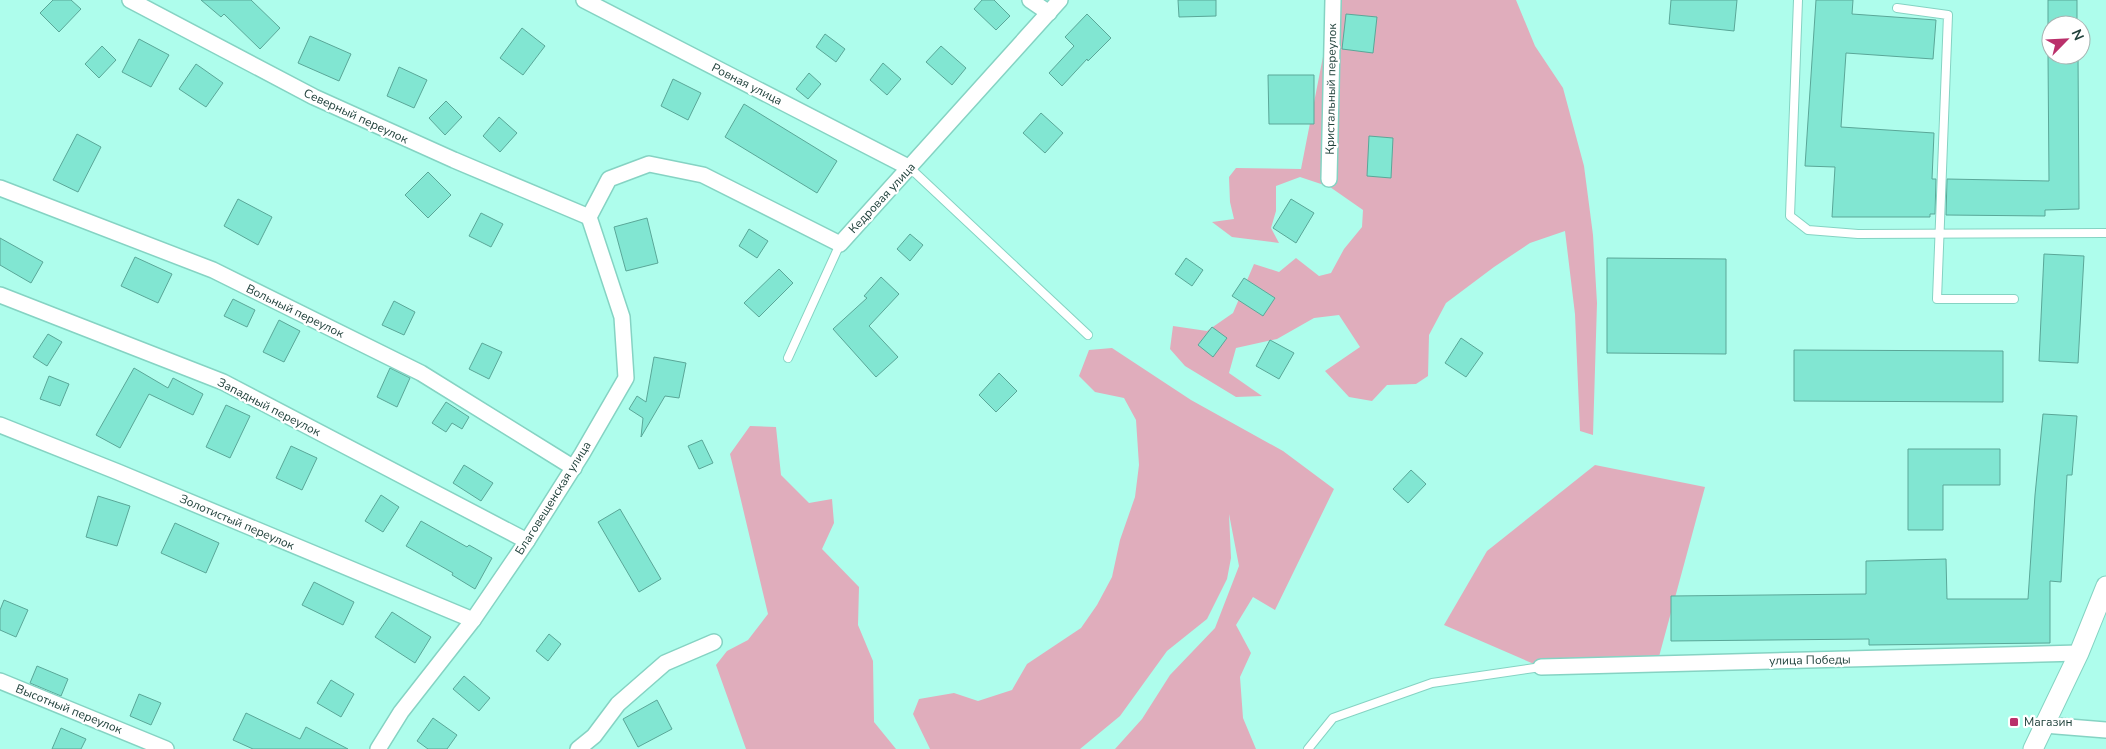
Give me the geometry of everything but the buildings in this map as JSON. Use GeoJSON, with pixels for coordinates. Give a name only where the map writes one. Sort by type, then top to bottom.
{"type":"FeatureCollection","features":[{"type":"Feature","properties":{"kind":"street","name":"Северный переулок"},"geometry":{"type":"LineString","coordinates":[[130,0],[314,97],[454,160],[590,217]]}},
{"type":"Feature","properties":{"kind":"street","name":"Ровная улица"},"geometry":{"type":"LineString","coordinates":[[584,0],[910,168]]}},
{"type":"Feature","properties":{"kind":"street"},"geometry":{"type":"LineString","coordinates":[[1030,0],[1049,13]]}},
{"type":"Feature","properties":{"kind":"street","name":"Кедровая улица"},"geometry":{"type":"LineString","coordinates":[[590,217],[609,179],[649,164],[703,175],[840,244],[1060,0]]}},
{"type":"Feature","properties":{"kind":"street","name":"Кристальный переулок"},"geometry":{"type":"LineString","coordinates":[[1329,179],[1333,0]]}},
{"type":"Feature","properties":{"kind":"street","name":"Вольный переулок"},"geometry":{"type":"LineString","coordinates":[[0,188],[221,275],[421,373],[574,468]]}},
{"type":"Feature","properties":{"kind":"street","name":"Благовещенская улица"},"geometry":{"type":"LineString","coordinates":[[378,749],[401,712],[473,620],[527,541],[574,468],[626,378],[622,317],[590,217]]}},
{"type":"Feature","properties":{"kind":"street","name":"Западный переулок"},"geometry":{"type":"LineString","coordinates":[[0,295],[223,382],[527,541]]}},
{"type":"Feature","properties":{"kind":"street","name":"Золотистый переулок"},"geometry":{"type":"LineString","coordinates":[[0,425],[118,472],[473,620]]}},
{"type":"Feature","properties":{"kind":"street"},"geometry":{"type":"LineString","coordinates":[[2033,749],[2078,653],[2106,586]]}},
{"type":"Feature","properties":{"kind":"street"},"geometry":{"type":"LineString","coordinates":[[578,749],[594,736],[618,704],[665,663],[714,642]]}},
{"type":"Feature","properties":{"kind":"street","name":"улица Победы"},"geometry":{"type":"LineString","coordinates":[[1541,667],[2078,653]]}},
{"type":"Feature","properties":{"kind":"street","name":"Высотный переулок"},"geometry":{"type":"LineString","coordinates":[[0,681],[166,749]]}},
{"type":"Feature","properties":{"kind":"street"},"geometry":{"type":"LineString","coordinates":[[2044,725],[2106,730]]}},
{"type":"Feature","properties":{"kind":"lane"},"geometry":{"type":"LineString","coordinates":[[1798,0],[1790,216],[1808,230],[1858,234],[2106,233]]}},
{"type":"Feature","properties":{"kind":"lane"},"geometry":{"type":"LineString","coordinates":[[1896,8],[1948,15],[1938,298],[2014,299]]}},
{"type":"Feature","properties":{"kind":"lane"},"geometry":{"type":"LineString","coordinates":[[910,168],[1088,335]]}},
{"type":"Feature","properties":{"kind":"lane"},"geometry":{"type":"LineString","coordinates":[[788,358],[840,244]]}},
{"type":"Feature","properties":{"kind":"lane"},"geometry":{"type":"LineString","coordinates":[[1308,749],[1333,718],[1432,683],[1541,667]]}},
{"type":"Feature","properties":{"kind":"shaded area"},"geometry":{"type":"Polygon","coordinates":[[[1331,0],[1516,0],[1535,46],[1563,88],[1584,166],[1593,235],[1597,303],[1593,435],[1580,431],[1575,314],[1565,231],[1530,243],[1446,303],[1429,335],[1428,376],[1416,384],[1387,385],[1372,401],[1349,397],[1325,371],[1360,347],[1339,315],[1314,318],[1277,339],[1236,348],[1229,373],[1262,396],[1236,397],[1185,366],[1170,349],[1173,326],[1207,331],[1233,313],[1254,264],[1279,272],[1296,258],[1319,276],[1331,273],[1344,249],[1362,227],[1363,210],[1330,187],[1300,177],[1276,186],[1276,211],[1271,228],[1279,243],[1232,237],[1212,222],[1234,219],[1230,202],[1229,177],[1236,168],[1301,169],[1328,31],[1331,0]]]}},
{"type":"Feature","properties":{"kind":"shaded area"},"geometry":{"type":"Polygon","coordinates":[[[1112,348],[1191,400],[1283,451],[1334,489],[1275,610],[1253,597],[1236,625],[1251,653],[1240,677],[1243,718],[1256,749],[1115,749],[1142,719],[1170,675],[1215,628],[1239,566],[1229,514],[1231,558],[1227,579],[1207,619],[1167,651],[1120,716],[1080,749],[930,749],[913,714],[919,699],[954,693],[978,701],[1012,690],[1027,664],[1081,628],[1097,605],[1112,577],[1120,540],[1135,497],[1139,465],[1136,420],[1124,398],[1095,392],[1079,376],[1089,350],[1112,348]]]}},
{"type":"Feature","properties":{"kind":"shaded area"},"geometry":{"type":"Polygon","coordinates":[[[750,426],[776,427],[781,475],[809,503],[832,499],[834,523],[822,549],[859,587],[858,625],[873,661],[874,722],[896,749],[746,749],[716,665],[727,651],[748,640],[768,614],[730,454],[750,426]]]}},
{"type":"Feature","properties":{"kind":"shaded area"},"geometry":{"type":"Polygon","coordinates":[[[1595,465],[1705,487],[1657,664],[1541,667],[1444,625],[1487,551],[1595,465]]]}},
{"type":"Feature","properties":{"kind":"place","name":"Магазин"},"geometry":{"type":"Point","coordinates":[2014,722]}}]}
